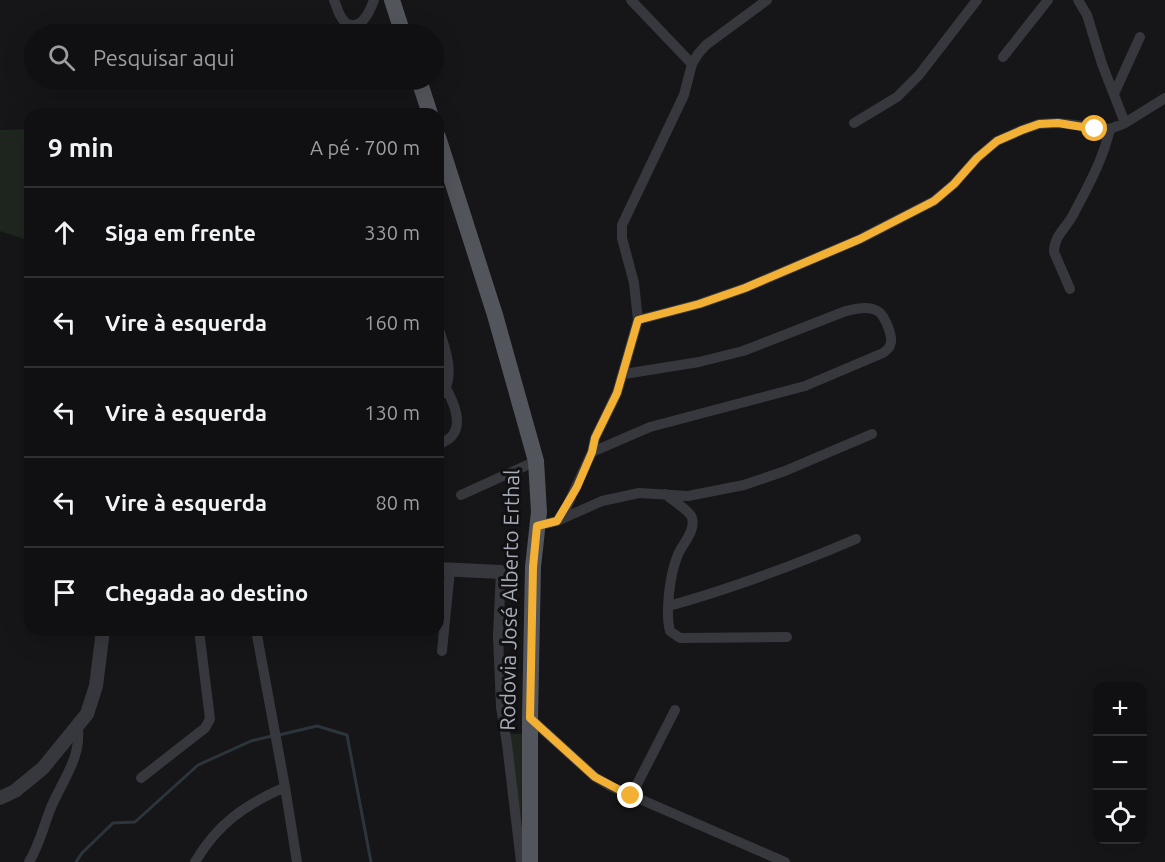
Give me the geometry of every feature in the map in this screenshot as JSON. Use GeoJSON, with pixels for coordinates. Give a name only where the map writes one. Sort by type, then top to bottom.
{"type":"FeatureCollection","features":[{"type":"Feature","properties":{"kind":"main road"},"geometry":{"type":"LineString","coordinates":[[392,0],[400,24]]}},
{"type":"Feature","properties":{"kind":"main road"},"geometry":{"type":"LineString","coordinates":[[423,90],[428,108]]}},
{"type":"Feature","properties":{"kind":"main road","name":"Rodovia José Alberto Erthal"},"geometry":{"type":"LineString","coordinates":[[444,156],[495,315],[536,461],[539,512],[533,567],[530,862]]}},
{"type":"Feature","properties":{"kind":"street"},"geometry":{"type":"LineString","coordinates":[[334,0],[345,23],[349,24]]}},
{"type":"Feature","properties":{"kind":"street"},"geometry":{"type":"LineString","coordinates":[[357,24],[369,14],[374,0]]}},
{"type":"Feature","properties":{"kind":"street"},"geometry":{"type":"LineString","coordinates":[[631,0],[692,64]]}},
{"type":"Feature","properties":{"kind":"street"},"geometry":{"type":"LineString","coordinates":[[557,521],[577,487],[592,452],[595,438],[617,393],[638,320],[634,283],[622,238],[622,225],[684,95],[692,64],[706,45],[767,0]]}},
{"type":"Feature","properties":{"kind":"street"},"geometry":{"type":"LineString","coordinates":[[854,123],[897,97],[920,75],[977,0]]}},
{"type":"Feature","properties":{"kind":"street"},"geometry":{"type":"LineString","coordinates":[[1004,57],[1048,0]]}},
{"type":"Feature","properties":{"kind":"street"},"geometry":{"type":"LineString","coordinates":[[1078,0],[1087,15],[1125,123]]}},
{"type":"Feature","properties":{"kind":"street"},"geometry":{"type":"LineString","coordinates":[[1114,94],[1140,37]]}},
{"type":"Feature","properties":{"kind":"street"},"geometry":{"type":"LineString","coordinates":[[419,108],[421,90]]}},
{"type":"Feature","properties":{"kind":"street"},"geometry":{"type":"LineString","coordinates":[[638,320],[699,304],[745,288],[860,239],[934,201],[997,141],[1022,130],[1039,124],[1058,123],[1110,129],[1125,123],[1165,98]]}},
{"type":"Feature","properties":{"kind":"street"},"geometry":{"type":"LineString","coordinates":[[1070,289],[1054,252],[1055,242],[1072,217],[1097,167],[1110,129]]}},
{"type":"Feature","properties":{"kind":"street"},"geometry":{"type":"LineString","coordinates":[[592,452],[650,427],[805,386],[883,353],[891,342],[879,312],[860,308],[846,310],[743,351],[699,363],[624,374]]}},
{"type":"Feature","properties":{"kind":"street"},"geometry":{"type":"LineString","coordinates":[[444,351],[448,367],[446,388],[455,405],[456,425],[452,436],[444,441]]}},
{"type":"Feature","properties":{"kind":"street"},"geometry":{"type":"LineString","coordinates":[[537,526],[557,521],[602,501],[639,493],[688,496],[744,485],[785,471],[872,434]]}},
{"type":"Feature","properties":{"kind":"street"},"geometry":{"type":"LineString","coordinates":[[462,495],[536,461]]}},
{"type":"Feature","properties":{"kind":"street"},"geometry":{"type":"LineString","coordinates":[[664,494],[690,514],[693,521],[690,533],[677,555],[672,576],[668,620],[670,631],[680,638],[787,637]]}},
{"type":"Feature","properties":{"kind":"street"},"geometry":{"type":"LineString","coordinates":[[669,606],[712,594],[809,559],[856,539]]}},
{"type":"Feature","properties":{"kind":"street"},"geometry":{"type":"LineString","coordinates":[[444,570],[501,572],[498,636],[501,707],[521,862]]}},
{"type":"Feature","properties":{"kind":"street"},"geometry":{"type":"LineString","coordinates":[[0,798],[15,791],[43,768],[78,728],[87,714],[96,686],[102,636]]}},
{"type":"Feature","properties":{"kind":"street"},"geometry":{"type":"LineString","coordinates":[[141,778],[205,728],[210,719],[200,636]]}},
{"type":"Feature","properties":{"kind":"street"},"geometry":{"type":"LineString","coordinates":[[257,636],[297,862]]}},
{"type":"Feature","properties":{"kind":"street"},"geometry":{"type":"LineString","coordinates":[[442,636],[442,651]]}},
{"type":"Feature","properties":{"kind":"street"},"geometry":{"type":"LineString","coordinates":[[631,796],[675,710]]}},
{"type":"Feature","properties":{"kind":"street"},"geometry":{"type":"LineString","coordinates":[[530,718],[595,777],[631,796],[785,862]]}},
{"type":"Feature","properties":{"kind":"street"},"geometry":{"type":"LineString","coordinates":[[29,862],[39,843],[50,809],[71,768],[78,747],[78,728]]}},
{"type":"Feature","properties":{"kind":"street"},"geometry":{"type":"LineString","coordinates":[[195,862],[207,841],[225,824],[260,798],[285,787]]}},
{"type":"Feature","properties":{"kind":"shaded area"},"geometry":{"type":"Polygon","coordinates":[[[24,129],[24,239],[0,231],[0,130],[24,129]]]}},
{"type":"Feature","properties":{"kind":"shaded area"},"geometry":{"type":"Polygon","coordinates":[[[509,734],[523,734],[521,829],[509,734]]]}},
{"type":"Feature","properties":{"kind":"waterway"},"geometry":{"type":"LineString","coordinates":[[279,735],[317,726],[347,735],[371,862]]}},
{"type":"Feature","properties":{"kind":"waterway"},"geometry":{"type":"LineString","coordinates":[[76,862],[82,853],[113,823],[135,822],[198,765],[251,741],[272,736]]}},
{"type":"Feature","properties":{"kind":"route"},"geometry":{"type":"LineString","coordinates":[[631,796],[595,777],[530,718],[533,567],[537,526],[557,521],[577,487],[592,452],[595,438],[624,374],[638,320],[699,304],[745,288],[860,239],[934,201],[997,141],[1022,130],[1039,124],[1058,123],[1095,129]]}}]}
